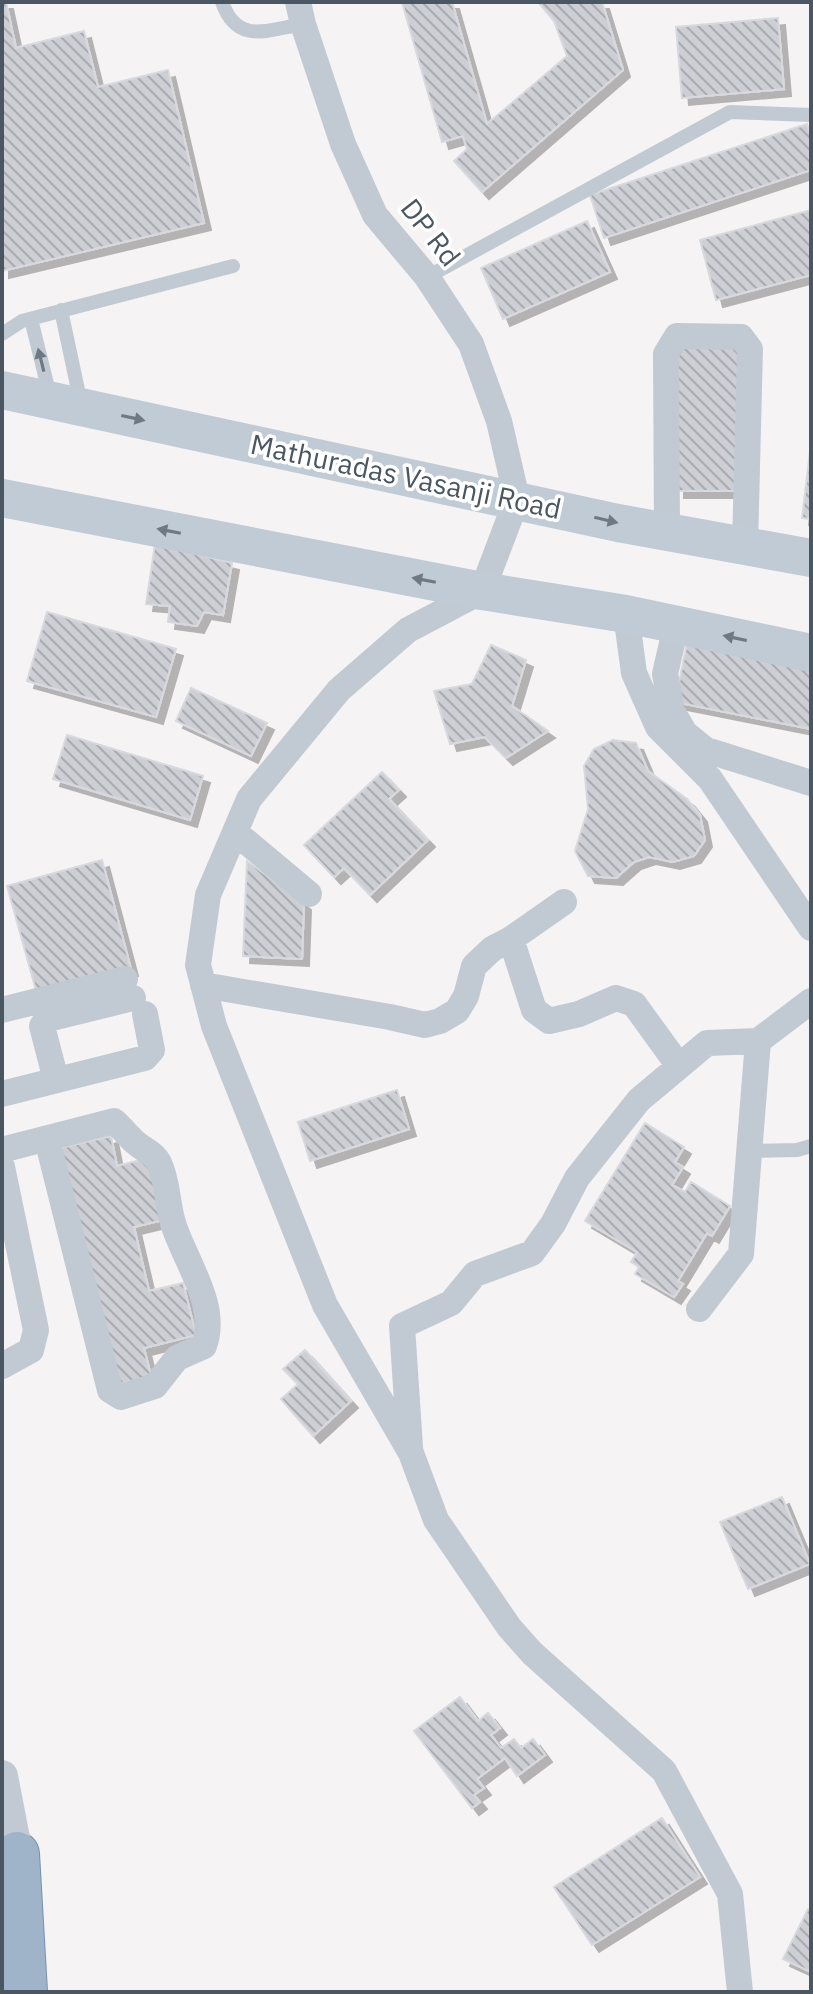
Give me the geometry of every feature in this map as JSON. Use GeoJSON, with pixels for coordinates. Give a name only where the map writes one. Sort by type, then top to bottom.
{"type":"FeatureCollection","features":[{"type":"Feature","properties":{"kind":"highway"},"geometry":{"type":"LineString","coordinates":[[17,1854],[25,1992]]}},
{"type":"Feature","properties":{"kind":"main road","name":"Mathuradas Vasanji Road"},"geometry":{"type":"LineString","coordinates":[[2,390],[667,531],[811,558]]}},
{"type":"Feature","properties":{"kind":"main road"},"geometry":{"type":"LineString","coordinates":[[2,498],[482,591],[626,614],[811,653]]}},
{"type":"Feature","properties":{"kind":"street","name":"DP Rd"},"geometry":{"type":"LineString","coordinates":[[300,13],[343,144],[375,215],[427,277],[471,344],[499,421],[517,499]]}},
{"type":"Feature","properties":{"kind":"street"},"geometry":{"type":"LineString","coordinates":[[667,531],[666,354],[677,336],[741,337],[750,349],[745,546]]}},
{"type":"Feature","properties":{"kind":"street"},"geometry":{"type":"LineString","coordinates":[[517,499],[482,591],[408,630],[339,690],[249,799],[208,895],[198,965],[214,1026],[325,1305],[411,1453],[436,1520],[509,1627],[532,1653],[664,1771],[730,1894],[740,1992]]}},
{"type":"Feature","properties":{"kind":"street"},"geometry":{"type":"LineString","coordinates":[[626,614],[634,673],[658,727],[710,779],[811,928]]}},
{"type":"Feature","properties":{"kind":"street"},"geometry":{"type":"LineString","coordinates":[[676,626],[665,674],[672,711],[685,733],[706,750],[811,783]]}},
{"type":"Feature","properties":{"kind":"street"},"geometry":{"type":"LineString","coordinates":[[235,832],[309,894]]}},
{"type":"Feature","properties":{"kind":"street"},"geometry":{"type":"LineString","coordinates":[[203,985],[425,1025],[457,1011],[466,996],[474,966],[492,949],[564,902]]}},
{"type":"Feature","properties":{"kind":"street"},"geometry":{"type":"LineString","coordinates":[[511,939],[534,1010],[549,1021],[579,1014],[616,998],[634,1004],[679,1066]]}},
{"type":"Feature","properties":{"kind":"street"},"geometry":{"type":"LineString","coordinates":[[2,1010],[134,997]]}},
{"type":"Feature","properties":{"kind":"street"},"geometry":{"type":"LineString","coordinates":[[2,1094],[145,1058],[152,1050],[134,997]]}},
{"type":"Feature","properties":{"kind":"street"},"geometry":{"type":"LineString","coordinates":[[56,1080],[42,1026],[48,1019],[134,997]]}},
{"type":"Feature","properties":{"kind":"street"},"geometry":{"type":"LineString","coordinates":[[411,1453],[402,1326],[451,1303],[475,1274],[532,1253],[553,1224],[577,1178],[639,1100],[707,1043],[758,1041],[811,1001]]}},
{"type":"Feature","properties":{"kind":"street"},"geometry":{"type":"LineString","coordinates":[[699,1309],[741,1254],[758,1041]]}},
{"type":"Feature","properties":{"kind":"street"},"geometry":{"type":"LineString","coordinates":[[2,1150],[114,1121],[138,1145],[151,1151],[160,1166],[172,1221],[204,1297],[210,1330],[204,1346],[177,1358],[155,1386],[121,1397],[110,1390],[47,1139]]}},
{"type":"Feature","properties":{"kind":"street"},"geometry":{"type":"LineString","coordinates":[[2,1167],[36,1330],[31,1350],[2,1366]]}},
{"type":"Feature","properties":{"kind":"street"},"geometry":{"type":"LineString","coordinates":[[2,1776],[46,1992]]}},
{"type":"Feature","properties":{"kind":"lane"},"geometry":{"type":"LineString","coordinates":[[222,2],[227,16],[238,29],[254,33],[300,13]]}},
{"type":"Feature","properties":{"kind":"lane"},"geometry":{"type":"LineString","coordinates":[[427,277],[730,112],[811,115]]}},
{"type":"Feature","properties":{"kind":"lane"},"geometry":{"type":"LineString","coordinates":[[2,334],[31,319],[61,310],[233,266]]}},
{"type":"Feature","properties":{"kind":"lane"},"geometry":{"type":"LineString","coordinates":[[61,310],[66,404]]}},
{"type":"Feature","properties":{"kind":"lane"},"geometry":{"type":"LineString","coordinates":[[31,319],[66,404]]}},
{"type":"Feature","properties":{"kind":"lane"},"geometry":{"type":"LineString","coordinates":[[750,1151],[797,1150],[811,1146]]}},
{"type":"Feature","properties":{"kind":"building"},"geometry":{"type":"Polygon","coordinates":[[[2,2],[6,2],[16,48],[84,31],[98,87],[168,70],[204,223],[2,271],[2,2]]]}},
{"type":"Feature","properties":{"kind":"building"},"geometry":{"type":"Polygon","coordinates":[[[402,2],[452,2],[487,124],[567,56],[554,21],[538,2],[602,2],[623,70],[482,192],[454,161],[467,149],[463,136],[442,142],[402,2]]]}},
{"type":"Feature","properties":{"kind":"building"},"geometry":{"type":"Polygon","coordinates":[[[778,18],[784,89],[682,98],[676,27],[778,18]]]}},
{"type":"Feature","properties":{"kind":"building"},"geometry":{"type":"Polygon","coordinates":[[[807,124],[811,137],[811,170],[604,238],[590,195],[807,124]]]}},
{"type":"Feature","properties":{"kind":"building"},"geometry":{"type":"Polygon","coordinates":[[[811,210],[811,275],[716,300],[700,240],[811,210]]]}},
{"type":"Feature","properties":{"kind":"building"},"geometry":{"type":"Polygon","coordinates":[[[587,221],[610,272],[503,319],[481,268],[587,221]]]}},
{"type":"Feature","properties":{"kind":"building"},"geometry":{"type":"Polygon","coordinates":[[[678,342],[739,342],[739,491],[677,491],[678,342]]]}},
{"type":"Feature","properties":{"kind":"building"},"geometry":{"type":"Polygon","coordinates":[[[811,443],[811,519],[802,518],[811,443]]]}},
{"type":"Feature","properties":{"kind":"building"},"geometry":{"type":"Polygon","coordinates":[[[155,544],[232,563],[223,615],[204,612],[197,626],[168,622],[170,606],[146,604],[155,544]]]}},
{"type":"Feature","properties":{"kind":"building"},"geometry":{"type":"Polygon","coordinates":[[[47,612],[176,649],[156,717],[27,681],[47,612]]]}},
{"type":"Feature","properties":{"kind":"building"},"geometry":{"type":"Polygon","coordinates":[[[687,643],[811,668],[811,729],[675,702],[687,643]]]}},
{"type":"Feature","properties":{"kind":"building"},"geometry":{"type":"Polygon","coordinates":[[[491,645],[526,660],[512,706],[548,731],[506,758],[485,737],[450,744],[434,691],[472,684],[491,645]]]}},
{"type":"Feature","properties":{"kind":"building"},"geometry":{"type":"Polygon","coordinates":[[[191,688],[267,723],[251,756],[176,721],[191,688]]]}},
{"type":"Feature","properties":{"kind":"building"},"geometry":{"type":"Polygon","coordinates":[[[67,735],[203,776],[190,820],[53,779],[67,735]]]}},
{"type":"Feature","properties":{"kind":"building"},"geometry":{"type":"Polygon","coordinates":[[[613,740],[636,743],[648,771],[687,799],[700,815],[705,840],[694,856],[673,862],[649,857],[634,862],[616,878],[588,876],[575,851],[588,809],[584,766],[594,749],[613,740]]]}},
{"type":"Feature","properties":{"kind":"building"},"geometry":{"type":"Polygon","coordinates":[[[382,772],[399,790],[389,799],[428,840],[370,895],[344,868],[334,877],[304,845],[382,772]]]}},
{"type":"Feature","properties":{"kind":"building"},"geometry":{"type":"Polygon","coordinates":[[[102,860],[131,969],[37,994],[7,886],[102,860]]]}},
{"type":"Feature","properties":{"kind":"building"},"geometry":{"type":"Polygon","coordinates":[[[247,861],[304,903],[302,959],[243,956],[247,861]]]}},
{"type":"Feature","properties":{"kind":"building"},"geometry":{"type":"Polygon","coordinates":[[[397,1090],[409,1129],[310,1161],[298,1122],[397,1090]]]}},
{"type":"Feature","properties":{"kind":"building"},"geometry":{"type":"Polygon","coordinates":[[[645,1123],[684,1147],[675,1162],[683,1167],[672,1185],[685,1192],[691,1182],[730,1206],[712,1236],[707,1233],[678,1281],[683,1284],[674,1297],[635,1274],[639,1267],[631,1262],[637,1252],[585,1221],[645,1123]]]}},
{"type":"Feature","properties":{"kind":"building"},"geometry":{"type":"Polygon","coordinates":[[[111,1136],[117,1166],[148,1158],[163,1220],[134,1227],[149,1291],[183,1283],[196,1335],[144,1348],[151,1376],[119,1384],[61,1148],[111,1136]]]}},
{"type":"Feature","properties":{"kind":"building"},"geometry":{"type":"Polygon","coordinates":[[[305,1350],[351,1401],[313,1436],[281,1399],[298,1384],[283,1369],[305,1350]]]}},
{"type":"Feature","properties":{"kind":"building"},"geometry":{"type":"Polygon","coordinates":[[[782,1497],[810,1564],[748,1589],[720,1522],[782,1497]]]}},
{"type":"Feature","properties":{"kind":"building"},"geometry":{"type":"Polygon","coordinates":[[[460,1697],[478,1721],[488,1713],[500,1728],[491,1735],[501,1748],[514,1739],[521,1748],[533,1739],[545,1755],[517,1776],[505,1758],[477,1779],[484,1788],[474,1795],[480,1802],[472,1808],[414,1731],[460,1697]]]}},
{"type":"Feature","properties":{"kind":"building"},"geometry":{"type":"Polygon","coordinates":[[[662,1818],[700,1877],[592,1945],[554,1887],[662,1818]]]}},
{"type":"Feature","properties":{"kind":"building"},"geometry":{"type":"Polygon","coordinates":[[[808,1909],[811,1910],[811,1972],[783,1959],[808,1909]]]}}]}
